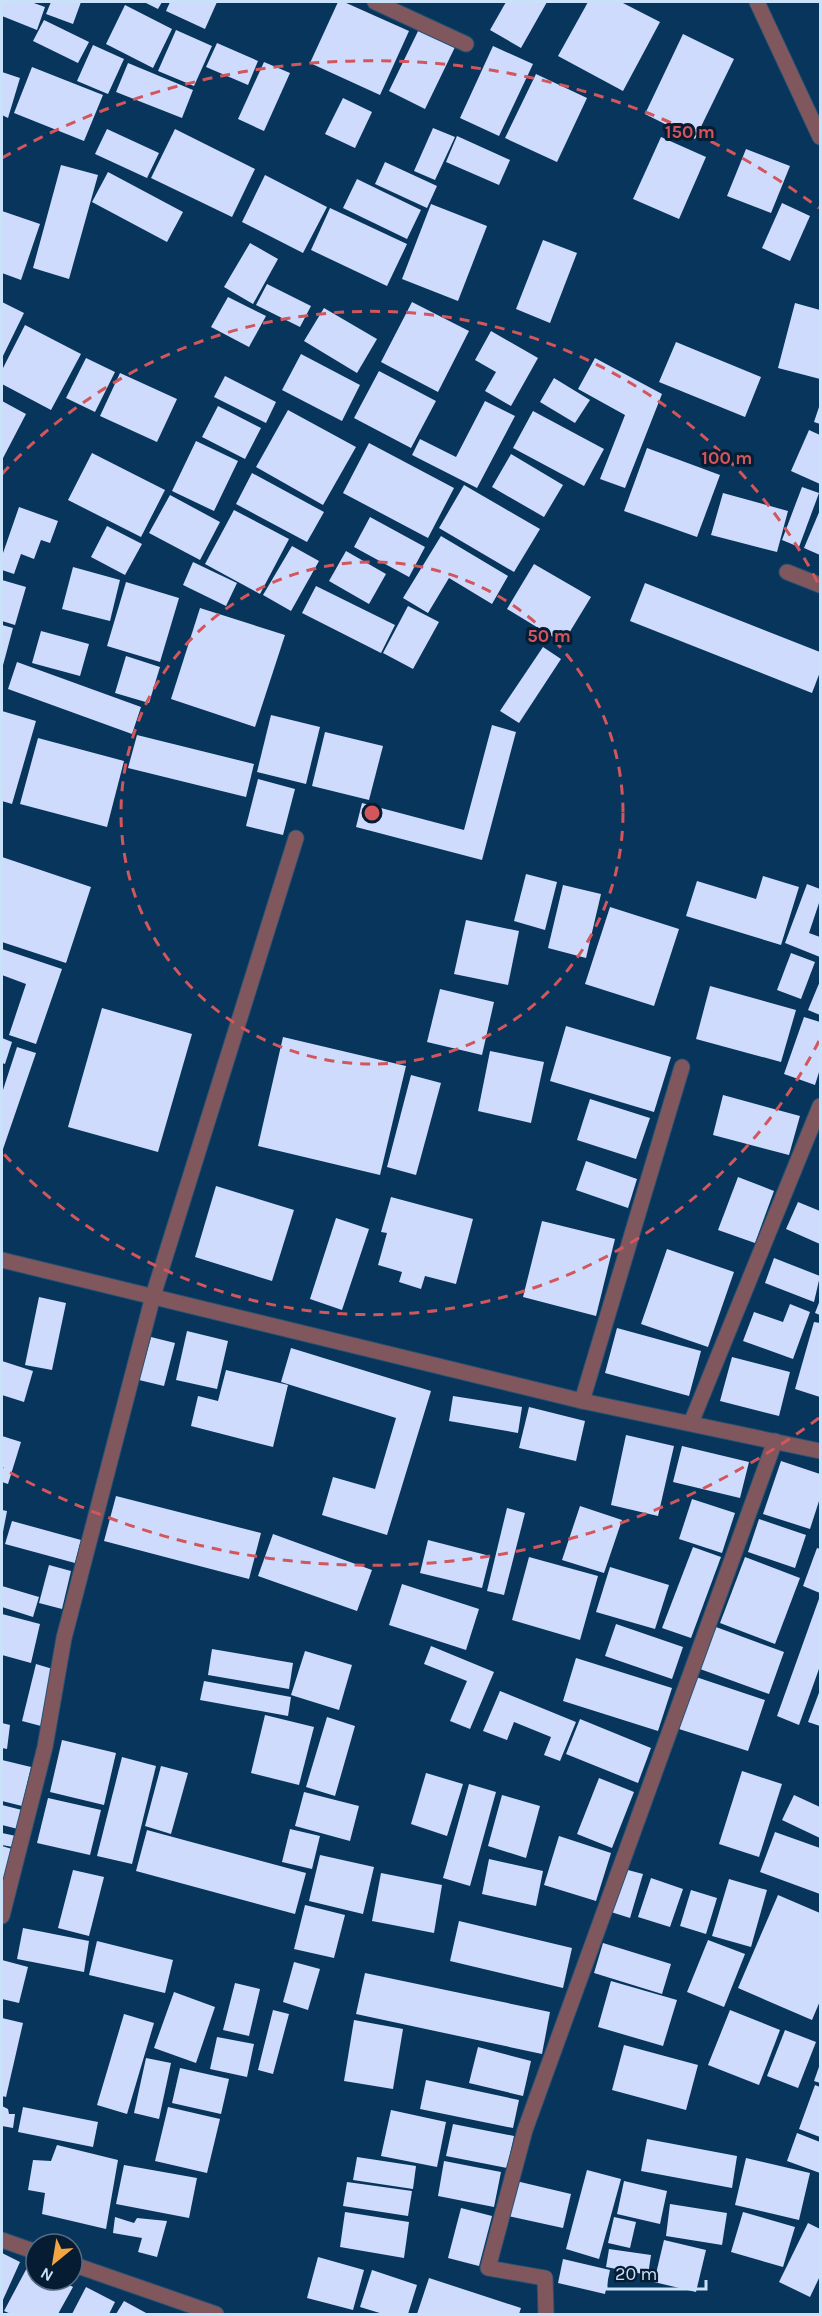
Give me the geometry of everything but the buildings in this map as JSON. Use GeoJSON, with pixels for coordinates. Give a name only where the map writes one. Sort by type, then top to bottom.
{"type":"FeatureCollection","features":[{"type":"Feature","properties":{"kind":"street"},"geometry":{"type":"LineString","coordinates":[[375,2],[466,44]]}},
{"type":"Feature","properties":{"kind":"street"},"geometry":{"type":"LineString","coordinates":[[757,2],[820,137]]}},
{"type":"Feature","properties":{"kind":"street"},"geometry":{"type":"LineString","coordinates":[[786,572],[820,585]]}},
{"type":"Feature","properties":{"kind":"street"},"geometry":{"type":"LineString","coordinates":[[2,1916],[45,1747],[64,1638],[153,1296],[296,838]]}},
{"type":"Feature","properties":{"kind":"street"},"geometry":{"type":"LineString","coordinates":[[582,1401],[682,1067]]}},
{"type":"Feature","properties":{"kind":"street"},"geometry":{"type":"LineString","coordinates":[[691,1424],[820,1106]]}},
{"type":"Feature","properties":{"kind":"street"},"geometry":{"type":"LineString","coordinates":[[2,1260],[582,1401],[820,1451]]}},
{"type":"Feature","properties":{"kind":"street"},"geometry":{"type":"LineString","coordinates":[[546,2314],[545,2278],[488,2268],[525,2130],[775,1441]]}},
{"type":"Feature","properties":{"kind":"street"},"geometry":{"type":"LineString","coordinates":[[2,2240],[24,2248]]}},
{"type":"Feature","properties":{"kind":"street"},"geometry":{"type":"LineString","coordinates":[[84,2268],[216,2314]]}}]}
